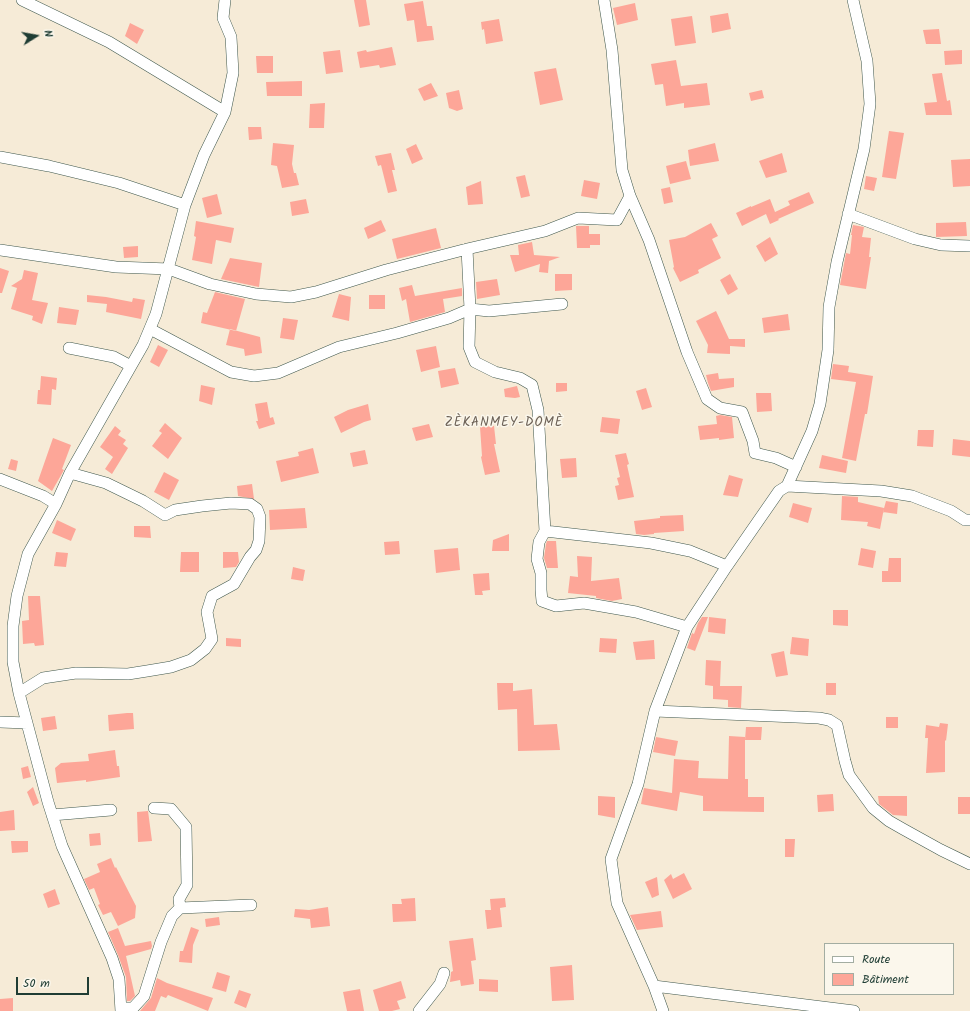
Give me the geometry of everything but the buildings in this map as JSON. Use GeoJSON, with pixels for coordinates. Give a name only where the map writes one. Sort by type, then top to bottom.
{"type":"FeatureCollection","features":[{"type":"Feature","properties":{"kind":"street"},"geometry":{"type":"LineString","coordinates":[[22,0],[110,42],[225,112]]}},
{"type":"Feature","properties":{"kind":"street"},"geometry":{"type":"LineString","coordinates":[[225,0],[223,18],[231,37],[233,74],[225,112],[204,155],[185,205],[156,314],[143,345],[70,473],[56,504],[28,554],[17,596],[13,626],[13,662],[19,693],[52,815],[62,846],[112,958],[119,979],[122,1010],[133,1008],[144,996],[161,942],[172,916],[180,908],[251,904]]}},
{"type":"Feature","properties":{"kind":"street"},"geometry":{"type":"LineString","coordinates":[[604,0],[612,50],[622,170],[630,196],[649,240],[687,352],[707,399],[720,408],[742,412],[753,440],[755,453],[776,458],[796,467]]}},
{"type":"Feature","properties":{"kind":"street"},"geometry":{"type":"LineString","coordinates":[[663,1011],[654,986],[616,903],[611,859],[638,784],[655,711],[687,628],[727,566],[779,491],[787,486],[812,431],[820,404],[828,350],[829,307],[848,214],[864,149],[870,104],[867,61],[853,0]]}},
{"type":"Feature","properties":{"kind":"street"},"geometry":{"type":"LineString","coordinates":[[0,157],[49,166],[119,183],[185,205]]}},
{"type":"Feature","properties":{"kind":"street"},"geometry":{"type":"LineString","coordinates":[[0,250],[116,266],[169,269],[210,284],[256,294],[291,297],[316,292],[386,270],[467,249],[545,232],[578,218],[617,220],[630,196]]}},
{"type":"Feature","properties":{"kind":"street"},"geometry":{"type":"LineString","coordinates":[[848,214],[915,239],[942,245],[970,246]]}},
{"type":"Feature","properties":{"kind":"street"},"geometry":{"type":"LineString","coordinates":[[467,249],[470,309],[469,347],[475,362],[495,372],[520,378],[532,385],[538,410],[545,531],[539,542],[537,559],[541,573],[542,601],[556,606],[584,603],[636,612],[687,628]]}},
{"type":"Feature","properties":{"kind":"street"},"geometry":{"type":"LineString","coordinates":[[150,329],[231,372],[254,376],[278,373],[339,347],[449,318],[470,309],[489,312],[562,304]]}},
{"type":"Feature","properties":{"kind":"street"},"geometry":{"type":"LineString","coordinates":[[69,348],[114,357],[131,366]]}},
{"type":"Feature","properties":{"kind":"street"},"geometry":{"type":"LineString","coordinates":[[19,693],[42,678],[76,673],[128,674],[171,667],[191,660],[205,649],[212,639],[207,612],[212,596],[234,584],[250,556],[256,550],[259,541],[260,517],[257,509],[250,504],[231,503],[202,506],[175,510],[165,514],[106,482],[70,473]]}},
{"type":"Feature","properties":{"kind":"street"},"geometry":{"type":"LineString","coordinates":[[0,479],[43,496],[56,504]]}},
{"type":"Feature","properties":{"kind":"street"},"geometry":{"type":"LineString","coordinates":[[787,486],[881,491],[912,496],[951,511],[965,520],[970,520]]}},
{"type":"Feature","properties":{"kind":"street"},"geometry":{"type":"LineString","coordinates":[[545,531],[651,544],[690,551],[727,566]]}},
{"type":"Feature","properties":{"kind":"street"},"geometry":{"type":"LineString","coordinates":[[655,711],[830,720],[837,725],[849,775],[873,808],[903,829],[970,864]]}},
{"type":"Feature","properties":{"kind":"street"},"geometry":{"type":"LineString","coordinates":[[0,722],[27,723]]}},
{"type":"Feature","properties":{"kind":"street"},"geometry":{"type":"LineString","coordinates":[[154,808],[171,809],[186,827],[186,885],[179,899],[180,908]]}},
{"type":"Feature","properties":{"kind":"street"},"geometry":{"type":"LineString","coordinates":[[52,815],[112,810]]}},
{"type":"Feature","properties":{"kind":"street"},"geometry":{"type":"LineString","coordinates":[[419,1011],[440,984],[444,973]]}},
{"type":"Feature","properties":{"kind":"street"},"geometry":{"type":"LineString","coordinates":[[654,986],[854,1011]]}},
{"type":"Feature","properties":{"kind":"district","name":"ZÈKANMEY-DOMÈ"},"geometry":{"type":"Point","coordinates":[504,424]}}]}
